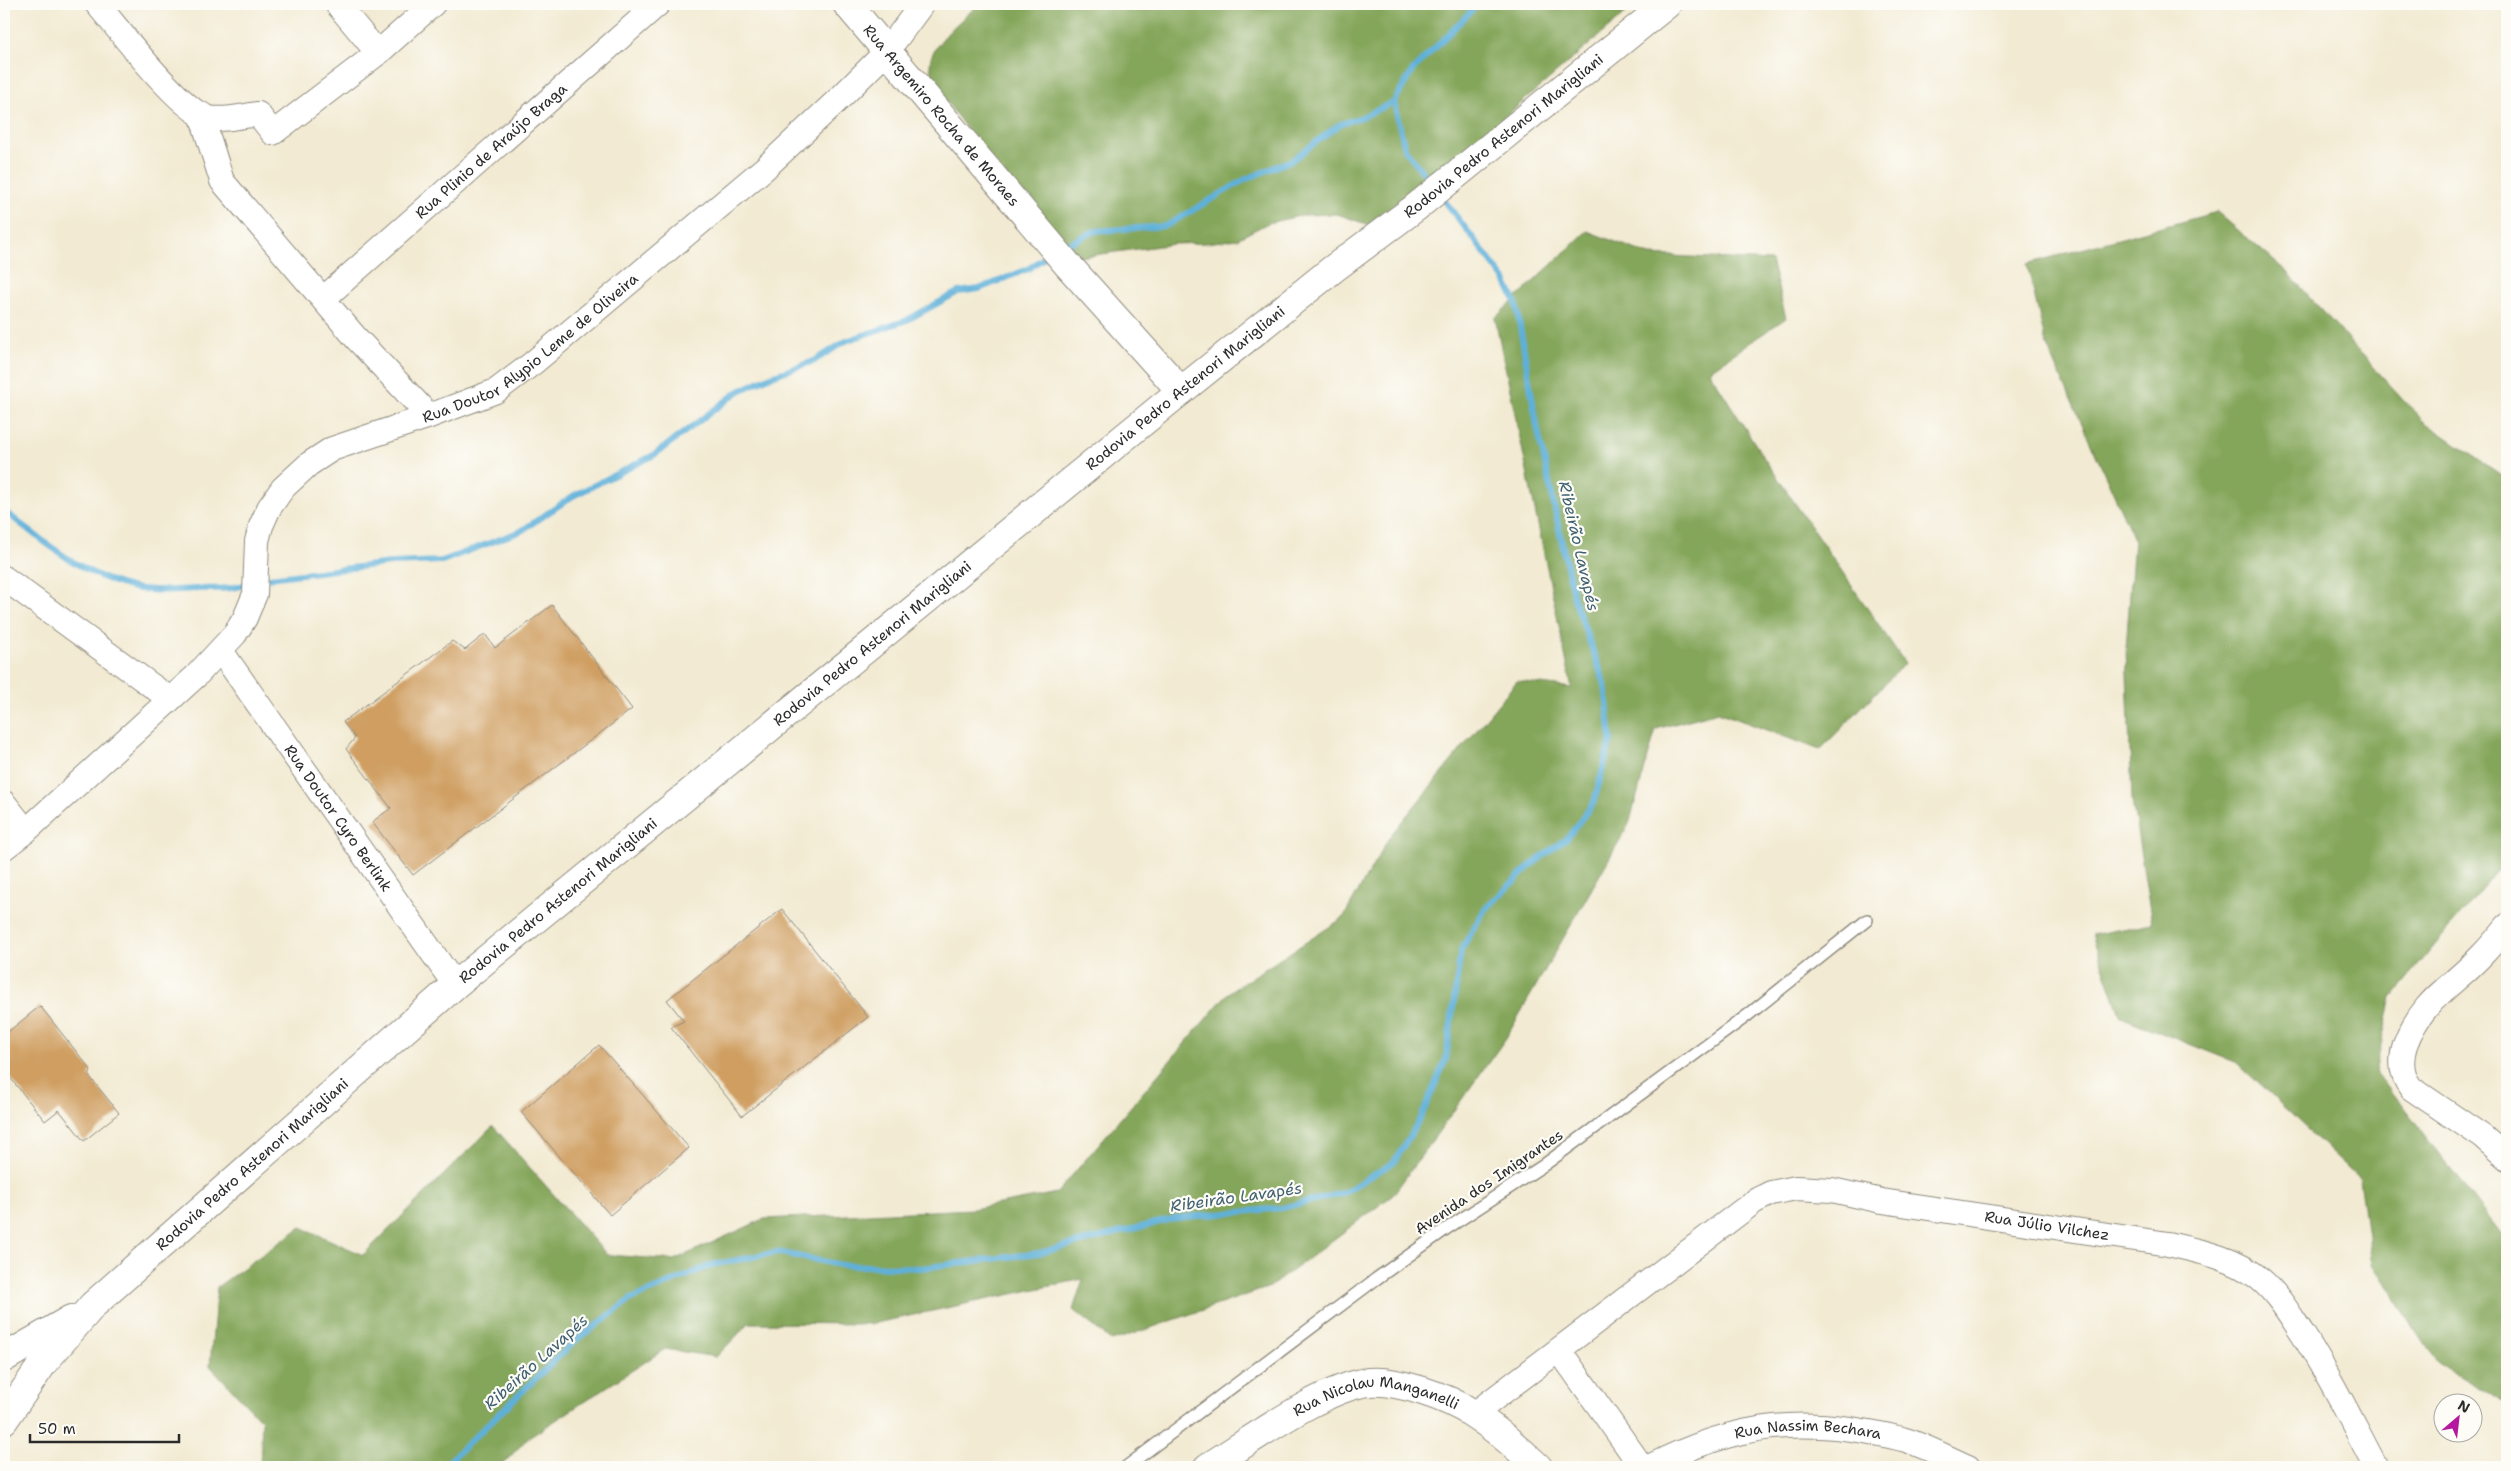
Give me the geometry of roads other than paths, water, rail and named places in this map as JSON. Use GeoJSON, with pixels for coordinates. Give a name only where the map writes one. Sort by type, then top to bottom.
{"type":"FeatureCollection","features":[{"type":"Feature","properties":{"kind":"main road","name":"Rua Argemiro Rocha de Moraes"},"geometry":{"type":"LineString","coordinates":[[847,4],[1037,226],[1067,264],[1181,391]]}},
{"type":"Feature","properties":{"kind":"main road","name":"Rodovia Pedro Astenori Marigliani"},"geometry":{"type":"LineString","coordinates":[[4,1420],[44,1362],[93,1305],[455,985],[1181,391],[1333,269],[1416,208],[1667,4]]}},
{"type":"Feature","properties":{"kind":"main road","name":"Rodovia Pedro Astenori Marigliani"},"geometry":{"type":"LineString","coordinates":[[4,1358],[93,1305]]}},
{"type":"Feature","properties":{"kind":"main road","name":"Rua Nicolau Manganelli"},"geometry":{"type":"LineString","coordinates":[[1208,1467],[1328,1395],[1368,1382],[1390,1382],[1418,1389],[1474,1414],[1514,1445],[1538,1467]]}},
{"type":"Feature","properties":{"kind":"street"},"geometry":{"type":"LineString","coordinates":[[97,4],[166,84],[205,116],[222,181],[323,300],[430,416]]}},
{"type":"Feature","properties":{"kind":"street"},"geometry":{"type":"LineString","coordinates":[[336,4],[378,53]]}},
{"type":"Feature","properties":{"kind":"street"},"geometry":{"type":"LineString","coordinates":[[205,116],[258,114],[273,133],[378,53],[433,4]]}},
{"type":"Feature","properties":{"kind":"street","name":"Rua Plinio de Araújo Braga"},"geometry":{"type":"LineString","coordinates":[[323,300],[658,4]]}},
{"type":"Feature","properties":{"kind":"street","name":"Rua Doutor Alypio Leme de Oliveira"},"geometry":{"type":"LineString","coordinates":[[4,848],[26,832],[221,651],[245,618],[255,594],[260,526],[282,488],[309,464],[332,449],[430,416],[496,391],[533,363],[765,168],[888,50],[922,4]]}},
{"type":"Feature","properties":{"kind":"street"},"geometry":{"type":"LineString","coordinates":[[4,578],[170,699]]}},
{"type":"Feature","properties":{"kind":"street","name":"Rua Doutor Cyro Berlink"},"geometry":{"type":"LineString","coordinates":[[221,651],[455,985]]}},
{"type":"Feature","properties":{"kind":"street"},"geometry":{"type":"LineString","coordinates":[[4,803],[26,832]]}},
{"type":"Feature","properties":{"kind":"street"},"geometry":{"type":"LineString","coordinates":[[2507,926],[2482,956],[2433,998],[2413,1024],[2402,1055],[2403,1078],[2412,1088],[2483,1137],[2507,1158]]}},
{"type":"Feature","properties":{"kind":"street","name":"Rua Júlio Vilchez"},"geometry":{"type":"LineString","coordinates":[[1474,1414],[1755,1200],[1771,1193],[1796,1188],[1832,1190],[1882,1201],[2168,1244],[2210,1254],[2237,1265],[2260,1279],[2282,1302],[2334,1386],[2376,1467]]}},
{"type":"Feature","properties":{"kind":"street"},"geometry":{"type":"LineString","coordinates":[[1559,1350],[1642,1467]]}},
{"type":"Feature","properties":{"kind":"street","name":"Rua Nassim Bechara"},"geometry":{"type":"LineString","coordinates":[[1649,1467],[1684,1449],[1722,1436],[1770,1426],[1809,1425],[1850,1429],[1904,1439],[1968,1467]]}},
{"type":"Feature","properties":{"kind":"lane","name":"Avenida dos Imigrantes"},"geometry":{"type":"LineString","coordinates":[[1126,1467],[1240,1379],[1376,1279],[1446,1229],[1544,1165],[1748,1015],[1867,920]]}},
{"type":"Feature","properties":{"kind":"waterway","name":"Ribeirão Lavapés"},"geometry":{"type":"LineString","coordinates":[[1433,186],[1405,149],[1394,102],[1413,70],[1478,4]]}},
{"type":"Feature","properties":{"kind":"waterway"},"geometry":{"type":"LineString","coordinates":[[1062,247],[1095,231],[1166,226],[1244,180],[1292,160],[1340,124],[1362,117],[1394,102]]}},
{"type":"Feature","properties":{"kind":"waterway","name":"Ribeirão Lavapés"},"geometry":{"type":"LineString","coordinates":[[443,1467],[573,1343],[631,1299],[712,1265],[777,1252],[841,1265],[921,1268],[1039,1253],[1176,1218],[1282,1208],[1343,1193],[1394,1162],[1421,1117],[1446,1059],[1461,950],[1485,909],[1530,866],[1568,837],[1594,802],[1611,739],[1605,684],[1574,599],[1537,426],[1516,303],[1505,280],[1441,196]]}},
{"type":"Feature","properties":{"kind":"waterway"},"geometry":{"type":"LineString","coordinates":[[261,579],[391,563],[442,561],[521,531],[573,496],[654,455],[739,391],[769,377],[814,361],[846,341],[907,320],[958,292],[979,289],[1028,269],[1051,253]]}},
{"type":"Feature","properties":{"kind":"waterway"},"geometry":{"type":"LineString","coordinates":[[4,511],[65,557],[98,576],[116,583],[134,588],[165,590],[231,588],[251,582]]}}]}
